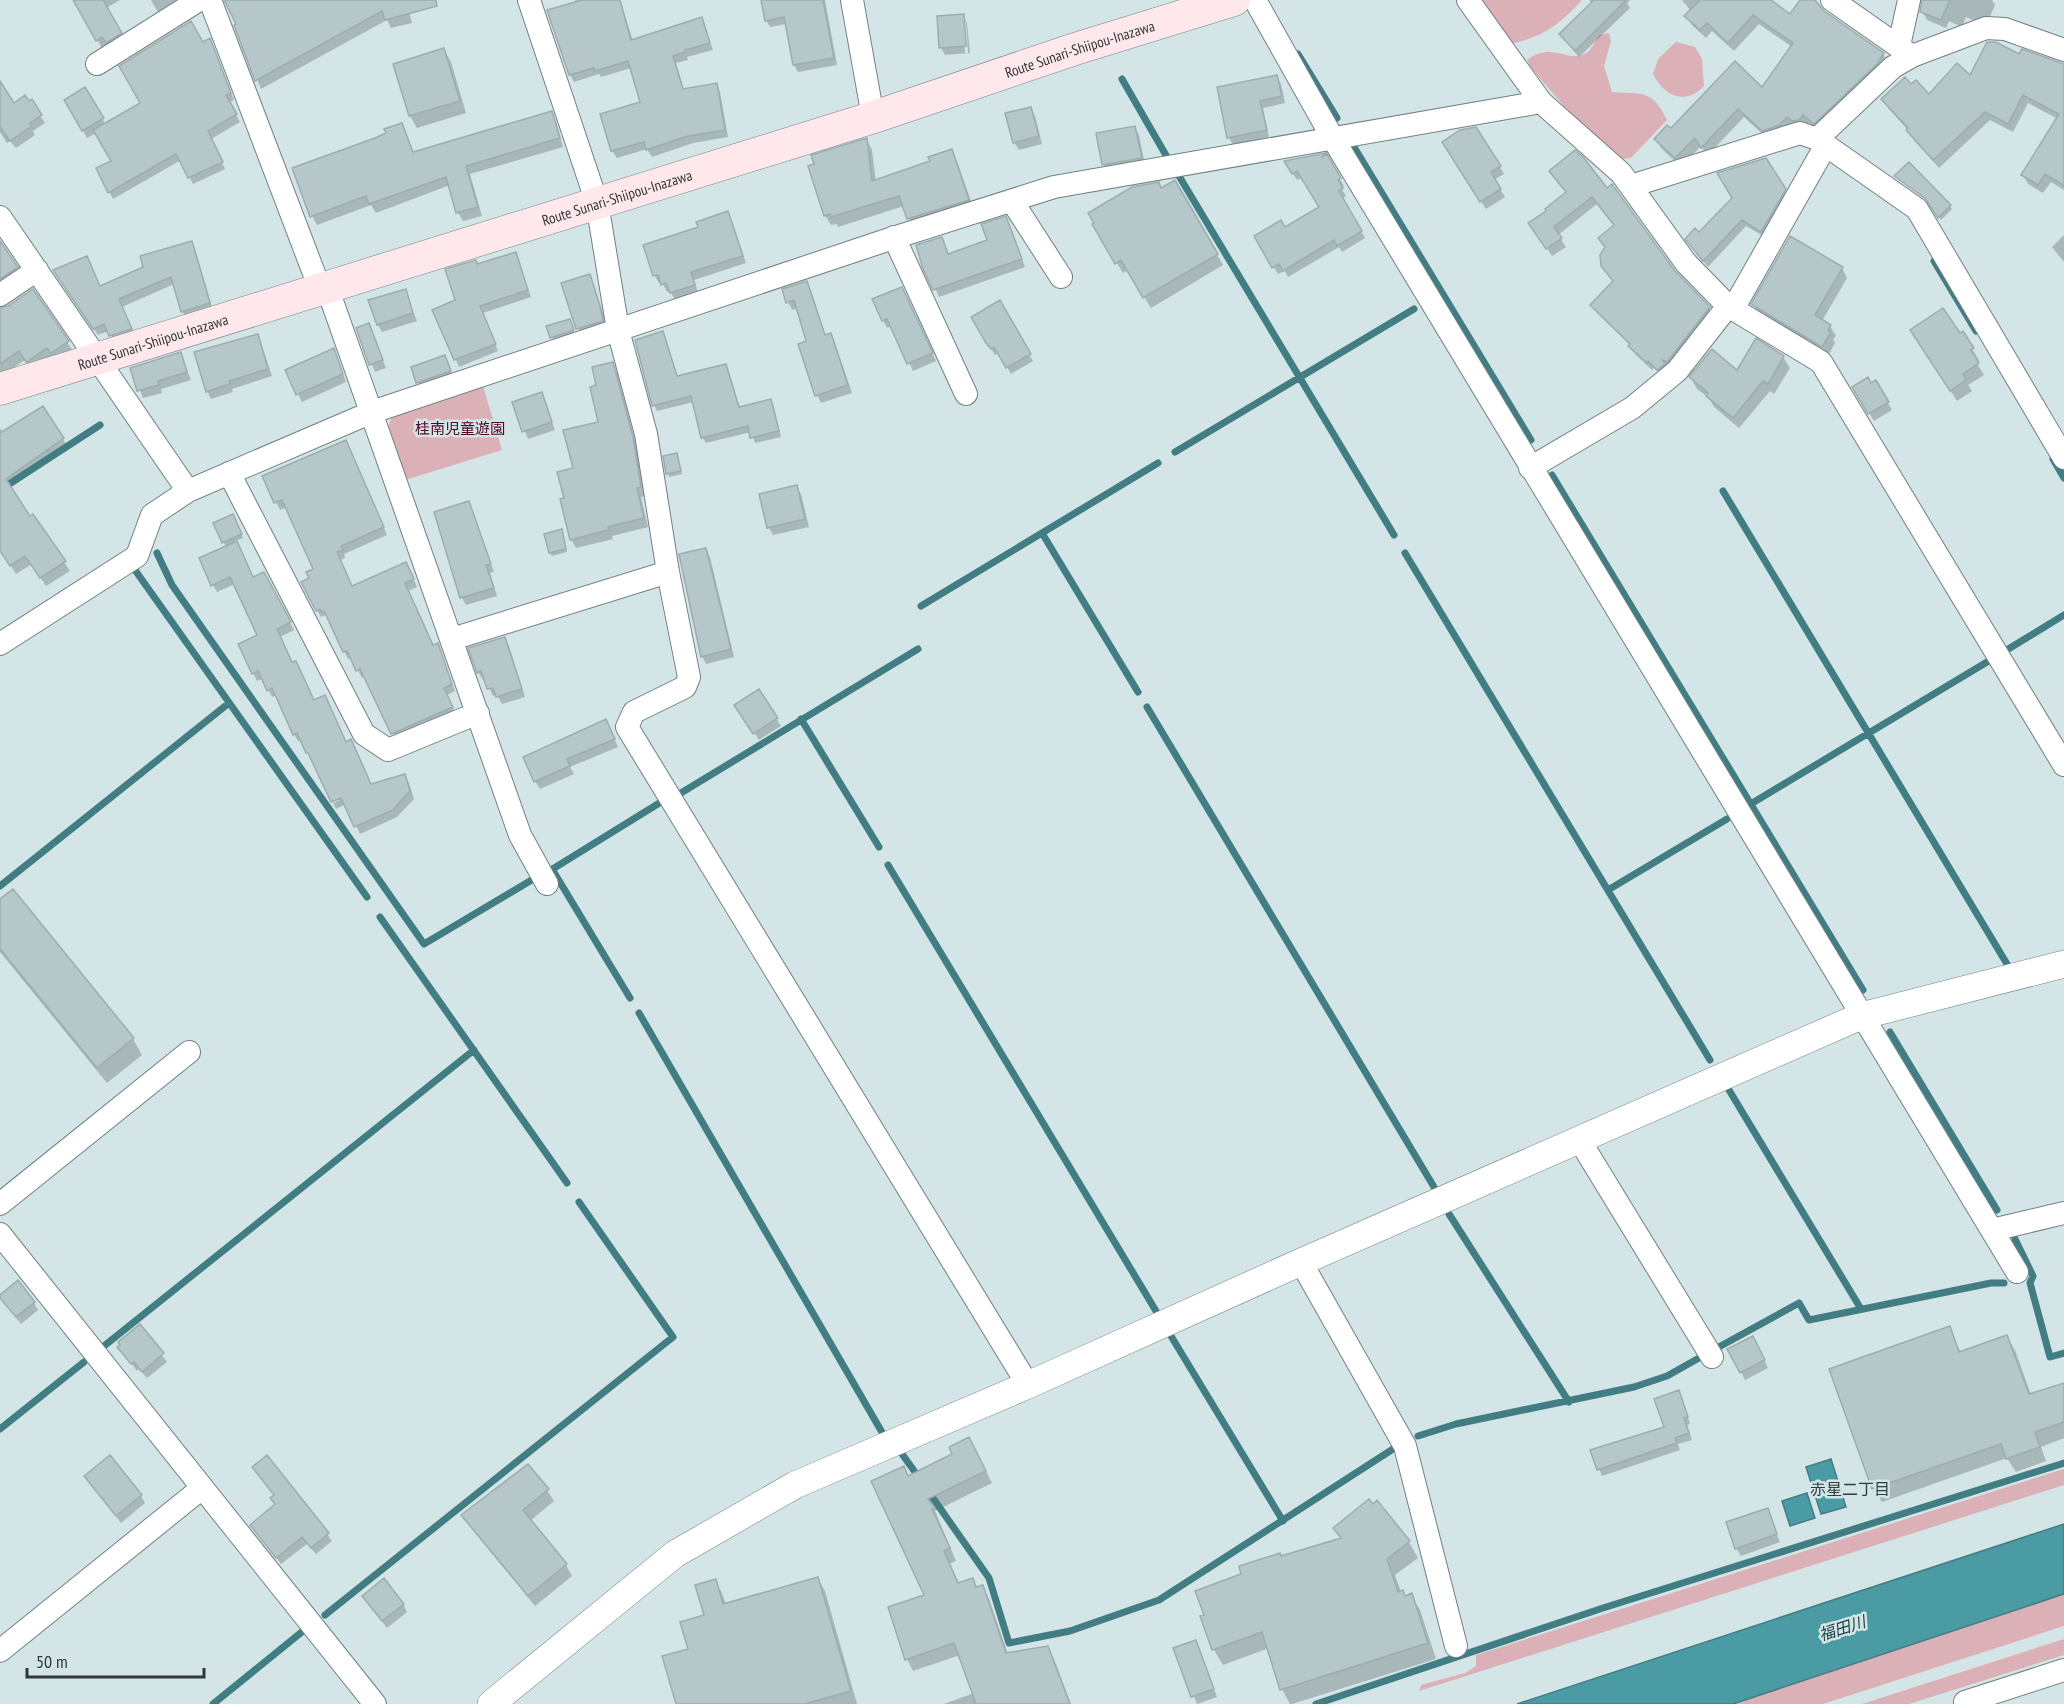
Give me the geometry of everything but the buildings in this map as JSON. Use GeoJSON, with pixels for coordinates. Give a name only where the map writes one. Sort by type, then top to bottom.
{"type":"FeatureCollection","features":[{"type":"Feature","properties":{"kind":"main road","name":"Route Sunari-Shiipou-Inazawa"},"geometry":{"type":"LineString","coordinates":[[0,389],[873,117],[1075,49],[1234,0]]}},
{"type":"Feature","properties":{"kind":"street"},"geometry":{"type":"LineString","coordinates":[[97,64],[199,0]]}},
{"type":"Feature","properties":{"kind":"street"},"geometry":{"type":"LineString","coordinates":[[210,0],[372,412],[520,835],[547,884]]}},
{"type":"Feature","properties":{"kind":"street"},"geometry":{"type":"LineString","coordinates":[[529,0],[597,203],[618,330],[646,434],[668,572],[689,677],[685,687],[634,712],[627,727],[1028,1385]]}},
{"type":"Feature","properties":{"kind":"street"},"geometry":{"type":"LineString","coordinates":[[852,0],[873,117]]}},
{"type":"Feature","properties":{"kind":"street"},"geometry":{"type":"LineString","coordinates":[[1255,0],[1332,137],[1530,468],[2017,1272]]}},
{"type":"Feature","properties":{"kind":"street"},"geometry":{"type":"LineString","coordinates":[[1468,0],[1541,102],[1621,173],[1686,263],[1730,308],[1821,362],[2064,765]]}},
{"type":"Feature","properties":{"kind":"street"},"geometry":{"type":"LineString","coordinates":[[1832,0],[1905,51]]}},
{"type":"Feature","properties":{"kind":"street"},"geometry":{"type":"LineString","coordinates":[[1530,468],[1632,408],[1677,371],[1730,308],[1822,142],[1893,67],[1905,51],[1909,0]]}},
{"type":"Feature","properties":{"kind":"street"},"geometry":{"type":"LineString","coordinates":[[1905,51],[1986,28],[2005,29],[2064,51]]}},
{"type":"Feature","properties":{"kind":"street"},"geometry":{"type":"LineString","coordinates":[[0,644],[137,556],[152,515],[188,491],[372,412],[894,237],[1054,187],[1541,102]]}},
{"type":"Feature","properties":{"kind":"street"},"geometry":{"type":"LineString","coordinates":[[1631,186],[1800,133],[1822,142],[1917,209],[2064,458]]}},
{"type":"Feature","properties":{"kind":"street"},"geometry":{"type":"LineString","coordinates":[[1012,201],[1060,277]]}},
{"type":"Feature","properties":{"kind":"street"},"geometry":{"type":"LineString","coordinates":[[0,217],[188,491]]}},
{"type":"Feature","properties":{"kind":"street"},"geometry":{"type":"LineString","coordinates":[[894,237],[966,394]]}},
{"type":"Feature","properties":{"kind":"street"},"geometry":{"type":"LineString","coordinates":[[0,295],[37,270]]}},
{"type":"Feature","properties":{"kind":"street"},"geometry":{"type":"LineString","coordinates":[[229,473],[364,734],[388,750],[478,713]]}},
{"type":"Feature","properties":{"kind":"street"},"geometry":{"type":"LineString","coordinates":[[452,639],[668,572]]}},
{"type":"Feature","properties":{"kind":"street"},"geometry":{"type":"LineString","coordinates":[[498,1701],[675,1554],[795,1485],[1028,1385],[1860,1016],[2064,964]]}},
{"type":"Feature","properties":{"kind":"street"},"geometry":{"type":"LineString","coordinates":[[0,1204],[189,1052]]}},
{"type":"Feature","properties":{"kind":"street"},"geometry":{"type":"LineString","coordinates":[[1580,1141],[1712,1357]]}},
{"type":"Feature","properties":{"kind":"street"},"geometry":{"type":"LineString","coordinates":[[1992,1230],[2064,1213]]}},
{"type":"Feature","properties":{"kind":"street"},"geometry":{"type":"LineString","coordinates":[[0,1234],[375,1704]]}},
{"type":"Feature","properties":{"kind":"street"},"geometry":{"type":"LineString","coordinates":[[1301,1262],[1405,1446],[1456,1646]]}},
{"type":"Feature","properties":{"kind":"street"},"geometry":{"type":"LineString","coordinates":[[0,1651],[202,1488]]}},
{"type":"Feature","properties":{"kind":"street"},"geometry":{"type":"LineString","coordinates":[[1966,1704],[1965,1702],[2064,1670]]}},
{"type":"Feature","properties":{"kind":"green space"},"geometry":{"type":"Polygon","coordinates":[[[1473,0],[1582,0],[1548,30],[1529,39],[1505,46],[1473,0]]]}},
{"type":"Feature","properties":{"kind":"green space"},"geometry":{"type":"Polygon","coordinates":[[[1609,33],[1611,41],[1604,66],[1612,92],[1638,93],[1650,97],[1656,102],[1667,120],[1631,158],[1623,159],[1570,113],[1531,68],[1527,60],[1536,54],[1545,52],[1581,55],[1588,52],[1599,35],[1609,33]]]}},
{"type":"Feature","properties":{"kind":"green space"},"geometry":{"type":"Polygon","coordinates":[[[1676,42],[1695,47],[1702,59],[1704,86],[1690,96],[1682,97],[1669,93],[1653,74],[1658,59],[1676,42]]]}},
{"type":"Feature","properties":{"kind":"green space","name":"桂南児童遊園"},"geometry":{"type":"Polygon","coordinates":[[[483,386],[502,450],[405,480],[387,429],[392,417],[483,386]]]}},
{"type":"Feature","properties":{"kind":"green space"},"geometry":{"type":"Polygon","coordinates":[[[2064,1469],[2064,1485],[1419,1691],[1421,1685],[1465,1673],[1476,1666],[1476,1655],[2064,1469]]]}},
{"type":"Feature","properties":{"kind":"green space"},"geometry":{"type":"Polygon","coordinates":[[[2064,1594],[2064,1626],[1823,1704],[1733,1704],[2064,1594]]]}},
{"type":"Feature","properties":{"kind":"green space"},"geometry":{"type":"Polygon","coordinates":[[[2064,1639],[2064,1655],[1909,1704],[1862,1704],[2064,1639]]]}},
{"type":"Feature","properties":{"kind":"water"},"geometry":{"type":"Polygon","coordinates":[[[1831,1459],[1846,1507],[1821,1514],[1806,1467],[1831,1459]]]}},
{"type":"Feature","properties":{"kind":"water"},"geometry":{"type":"Polygon","coordinates":[[[1807,1493],[1815,1518],[1790,1526],[1782,1501],[1807,1493]]]}},
{"type":"Feature","properties":{"kind":"water","name":"福田川"},"geometry":{"type":"Polygon","coordinates":[[[2064,1524],[2064,1594],[1733,1704],[1517,1704],[2064,1524]]]}},
{"type":"Feature","properties":{"kind":"waterway"},"geometry":{"type":"LineString","coordinates":[[1298,54],[1337,118]]}},
{"type":"Feature","properties":{"kind":"waterway"},"geometry":{"type":"LineString","coordinates":[[1122,79],[1167,157]]}},
{"type":"Feature","properties":{"kind":"waterway"},"geometry":{"type":"LineString","coordinates":[[1354,147],[1531,440]]}},
{"type":"Feature","properties":{"kind":"waterway"},"geometry":{"type":"LineString","coordinates":[[1179,176],[1394,535]]}},
{"type":"Feature","properties":{"kind":"waterway"},"geometry":{"type":"LineString","coordinates":[[1934,261],[1976,331]]}},
{"type":"Feature","properties":{"kind":"waterway"},"geometry":{"type":"LineString","coordinates":[[1175,452],[1414,309]]}},
{"type":"Feature","properties":{"kind":"waterway"},"geometry":{"type":"LineString","coordinates":[[0,490],[100,425]]}},
{"type":"Feature","properties":{"kind":"waterway"},"geometry":{"type":"LineString","coordinates":[[2053,459],[2064,478]]}},
{"type":"Feature","properties":{"kind":"waterway"},"geometry":{"type":"LineString","coordinates":[[921,606],[1158,463]]}},
{"type":"Feature","properties":{"kind":"waterway"},"geometry":{"type":"LineString","coordinates":[[1552,475],[1863,990]]}},
{"type":"Feature","properties":{"kind":"waterway"},"geometry":{"type":"LineString","coordinates":[[1723,491],[2007,964]]}},
{"type":"Feature","properties":{"kind":"waterway"},"geometry":{"type":"LineString","coordinates":[[1042,533],[1138,692]]}},
{"type":"Feature","properties":{"kind":"waterway"},"geometry":{"type":"LineString","coordinates":[[157,553],[172,585],[424,944],[535,878]]}},
{"type":"Feature","properties":{"kind":"waterway"},"geometry":{"type":"LineString","coordinates":[[1405,553],[1710,1060]]}},
{"type":"Feature","properties":{"kind":"waterway"},"geometry":{"type":"LineString","coordinates":[[135,570],[367,897]]}},
{"type":"Feature","properties":{"kind":"waterway"},"geometry":{"type":"LineString","coordinates":[[2005,651],[2064,615]]}},
{"type":"Feature","properties":{"kind":"waterway"},"geometry":{"type":"LineString","coordinates":[[676,796],[918,649]]}},
{"type":"Feature","properties":{"kind":"waterway"},"geometry":{"type":"LineString","coordinates":[[1749,805],[1992,659]]}},
{"type":"Feature","properties":{"kind":"waterway"},"geometry":{"type":"LineString","coordinates":[[0,886],[229,703]]}},
{"type":"Feature","properties":{"kind":"waterway"},"geometry":{"type":"LineString","coordinates":[[1147,707],[1434,1187]]}},
{"type":"Feature","properties":{"kind":"waterway"},"geometry":{"type":"LineString","coordinates":[[801,719],[879,847]]}},
{"type":"Feature","properties":{"kind":"waterway"},"geometry":{"type":"LineString","coordinates":[[551,870],[661,802]]}},
{"type":"Feature","properties":{"kind":"waterway"},"geometry":{"type":"LineString","coordinates":[[1608,890],[1727,819]]}},
{"type":"Feature","properties":{"kind":"waterway"},"geometry":{"type":"LineString","coordinates":[[888,865],[1156,1311]]}},
{"type":"Feature","properties":{"kind":"waterway"},"geometry":{"type":"LineString","coordinates":[[552,869],[630,998]]}},
{"type":"Feature","properties":{"kind":"waterway"},"geometry":{"type":"LineString","coordinates":[[380,917],[567,1183]]}},
{"type":"Feature","properties":{"kind":"waterway"},"geometry":{"type":"LineString","coordinates":[[639,1013],[883,1434]]}},
{"type":"Feature","properties":{"kind":"waterway"},"geometry":{"type":"LineString","coordinates":[[1890,1032],[1997,1210]]}},
{"type":"Feature","properties":{"kind":"waterway"},"geometry":{"type":"LineString","coordinates":[[104,1346],[474,1050]]}},
{"type":"Feature","properties":{"kind":"waterway"},"geometry":{"type":"LineString","coordinates":[[1729,1090],[1861,1309]]}},
{"type":"Feature","properties":{"kind":"waterway"},"geometry":{"type":"LineString","coordinates":[[325,1615],[673,1337],[579,1202]]}},
{"type":"Feature","properties":{"kind":"waterway"},"geometry":{"type":"LineString","coordinates":[[1449,1214],[1569,1402]]}},
{"type":"Feature","properties":{"kind":"waterway"},"geometry":{"type":"LineString","coordinates":[[2015,1239],[2033,1276],[2030,1283],[2050,1357],[2064,1353]]}},
{"type":"Feature","properties":{"kind":"waterway"},"geometry":{"type":"LineString","coordinates":[[1717,1348],[1799,1303],[1809,1320],[1991,1283],[2004,1283]]}},
{"type":"Feature","properties":{"kind":"waterway"},"geometry":{"type":"LineString","coordinates":[[1171,1336],[1283,1521]]}},
{"type":"Feature","properties":{"kind":"waterway"},"geometry":{"type":"LineString","coordinates":[[1418,1436],[1456,1424],[1634,1387],[1667,1376],[1699,1358]]}},
{"type":"Feature","properties":{"kind":"waterway"},"geometry":{"type":"LineString","coordinates":[[0,1429],[84,1362]]}},
{"type":"Feature","properties":{"kind":"waterway"},"geometry":{"type":"LineString","coordinates":[[928,1491],[989,1578],[1009,1643],[1070,1631],[1159,1600],[1393,1449]]}},
{"type":"Feature","properties":{"kind":"waterway"},"geometry":{"type":"LineString","coordinates":[[902,1454],[920,1479]]}},
{"type":"Feature","properties":{"kind":"waterway"},"geometry":{"type":"LineString","coordinates":[[1316,1704],[1603,1608],[2064,1463]]}},
{"type":"Feature","properties":{"kind":"waterway"},"geometry":{"type":"LineString","coordinates":[[213,1704],[303,1631]]}},
{"type":"Feature","properties":{"kind":"district","name":"赤星二丁目"},"geometry":{"type":"Point","coordinates":[1850,1489]}}]}
